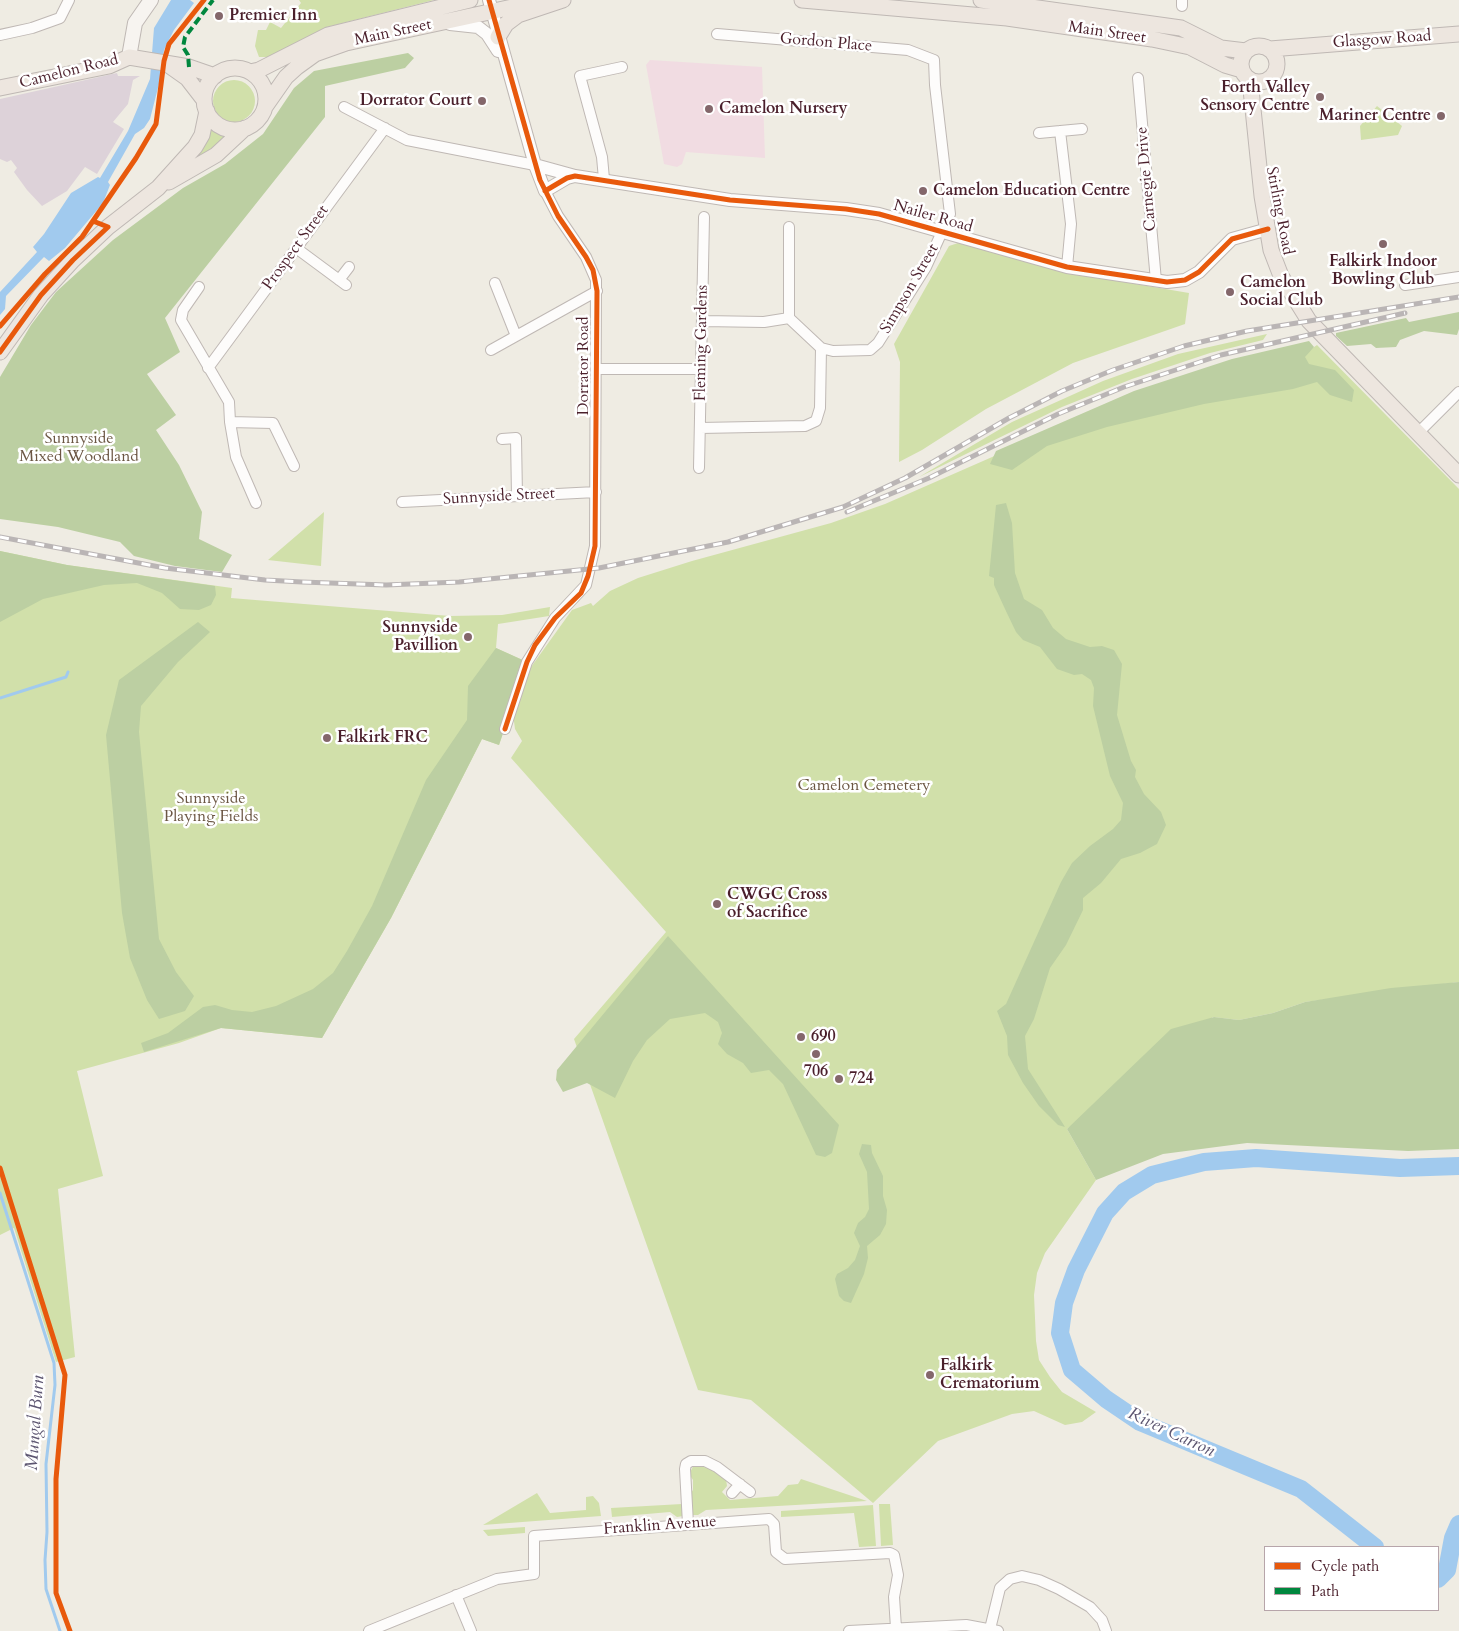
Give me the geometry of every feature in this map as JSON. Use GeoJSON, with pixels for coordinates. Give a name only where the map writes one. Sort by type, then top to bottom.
{"type":"FeatureCollection","features":[{"type":"Feature","properties":{"kind":"main road"},"geometry":{"type":"LineString","coordinates":[[128,57],[135,23],[151,0]]}},
{"type":"Feature","properties":{"kind":"main road","name":"Main Street"},"geometry":{"type":"LineString","coordinates":[[250,72],[259,70],[328,35],[470,0]]}},
{"type":"Feature","properties":{"kind":"main road","name":"Main Street"},"geometry":{"type":"LineString","coordinates":[[265,107],[286,77],[315,54],[346,43],[436,24],[490,5],[545,0]]}},
{"type":"Feature","properties":{"kind":"main road"},"geometry":{"type":"LineString","coordinates":[[498,37],[506,24],[518,15],[563,0]]}},
{"type":"Feature","properties":{"kind":"main road","name":"Main Street"},"geometry":{"type":"LineString","coordinates":[[802,0],[968,14],[1152,40],[1190,47],[1246,75]]}},
{"type":"Feature","properties":{"kind":"main road","name":"Main Street"},"geometry":{"type":"LineString","coordinates":[[945,0],[949,6],[968,14]]}},
{"type":"Feature","properties":{"kind":"main road","name":"Main Street"},"geometry":{"type":"LineString","coordinates":[[981,0],[1182,28],[1221,48],[1246,51]]}},
{"type":"Feature","properties":{"kind":"main road","name":"Glasgow Road"},"geometry":{"type":"LineString","coordinates":[[1270,49],[1459,34]]}},
{"type":"Feature","properties":{"kind":"main road"},"geometry":{"type":"LineString","coordinates":[[1272,74],[1276,58],[1270,49],[1255,46],[1246,51],[1241,60],[1246,75],[1262,82],[1272,74],[1306,46]]}},
{"type":"Feature","properties":{"kind":"main road","name":"Camelon Road"},"geometry":{"type":"LineString","coordinates":[[0,88],[109,66],[128,57],[168,63],[214,76]]}},
{"type":"Feature","properties":{"kind":"main road"},"geometry":{"type":"LineString","coordinates":[[168,63],[186,78],[216,124],[226,128],[245,128]]}},
{"type":"Feature","properties":{"kind":"main road"},"geometry":{"type":"LineString","coordinates":[[0,352],[41,295],[73,260],[108,227],[158,188],[216,155],[245,128],[254,123],[265,107],[263,87],[250,72],[230,69],[214,76],[207,85],[206,122],[196,147],[158,188]]}},
{"type":"Feature","properties":{"kind":"main road","name":"Stirling Road"},"geometry":{"type":"LineString","coordinates":[[1254,117],[1272,74]]}},
{"type":"Feature","properties":{"kind":"main road","name":"Stirling Road"},"geometry":{"type":"LineString","coordinates":[[1246,75],[1254,117],[1255,147],[1271,250],[1281,276],[1309,322],[1459,475]]}},
{"type":"Feature","properties":{"kind":"street"},"geometry":{"type":"LineString","coordinates":[[0,35],[32,28],[60,18],[69,0]]}},
{"type":"Feature","properties":{"kind":"street","name":"Dorrator Road"},"geometry":{"type":"LineString","coordinates":[[490,5],[535,165],[545,191],[558,216],[593,270],[597,291],[595,546],[586,585],[555,618],[535,645],[527,662],[505,729]]}},
{"type":"Feature","properties":{"kind":"street","name":"Dorrator Road"},"geometry":{"type":"LineString","coordinates":[[436,24],[478,27],[487,34],[505,61]]}},
{"type":"Feature","properties":{"kind":"street","name":"Gordon Place"},"geometry":{"type":"LineString","coordinates":[[717,34],[908,50],[934,60]]}},
{"type":"Feature","properties":{"kind":"street","name":"Simpson Street"},"geometry":{"type":"LineString","coordinates":[[821,348],[833,351],[870,350],[878,343],[926,267],[950,214],[935,85],[934,60]]}},
{"type":"Feature","properties":{"kind":"street"},"geometry":{"type":"LineString","coordinates":[[604,179],[602,157],[580,76],[622,67]]}},
{"type":"Feature","properties":{"kind":"street","name":"Carnegie Drive"},"geometry":{"type":"LineString","coordinates":[[1138,78],[1156,281]]}},
{"type":"Feature","properties":{"kind":"street"},"geometry":{"type":"LineString","coordinates":[[344,107],[407,140],[535,165]]}},
{"type":"Feature","properties":{"kind":"street","name":"Prospect Street"},"geometry":{"type":"LineString","coordinates":[[208,368],[385,128]]}},
{"type":"Feature","properties":{"kind":"street"},"geometry":{"type":"LineString","coordinates":[[1039,133],[1082,129]]}},
{"type":"Feature","properties":{"kind":"street"},"geometry":{"type":"LineString","coordinates":[[1060,131],[1071,224],[1067,267]]}},
{"type":"Feature","properties":{"kind":"street","name":"Nailer Road"},"geometry":{"type":"LineString","coordinates":[[535,165],[575,176],[730,200],[846,209],[879,214],[942,234],[1067,267],[1156,281],[1185,280],[1199,272],[1232,239],[1268,229]]}},
{"type":"Feature","properties":{"kind":"street"},"geometry":{"type":"LineString","coordinates":[[545,191],[567,178],[575,176]]}},
{"type":"Feature","properties":{"kind":"street","name":"Fleming Gardens"},"geometry":{"type":"LineString","coordinates":[[699,468],[704,217]]}},
{"type":"Feature","properties":{"kind":"street"},"geometry":{"type":"LineString","coordinates":[[700,428],[806,426],[816,421],[820,408],[821,348],[790,318],[789,226]]}},
{"type":"Feature","properties":{"kind":"street"},"geometry":{"type":"LineString","coordinates":[[296,248],[343,282],[349,268]]}},
{"type":"Feature","properties":{"kind":"street"},"geometry":{"type":"LineString","coordinates":[[1405,285],[1459,277]]}},
{"type":"Feature","properties":{"kind":"street"},"geometry":{"type":"LineString","coordinates":[[495,283],[516,336]]}},
{"type":"Feature","properties":{"kind":"street"},"geometry":{"type":"LineString","coordinates":[[199,287],[183,310],[181,320],[229,402],[230,422],[236,457],[256,503]]}},
{"type":"Feature","properties":{"kind":"street"},"geometry":{"type":"LineString","coordinates":[[491,350],[597,291]]}},
{"type":"Feature","properties":{"kind":"street"},"geometry":{"type":"LineString","coordinates":[[703,321],[764,322],[790,318]]}},
{"type":"Feature","properties":{"kind":"street"},"geometry":{"type":"LineString","coordinates":[[596,369],[700,369]]}},
{"type":"Feature","properties":{"kind":"street"},"geometry":{"type":"LineString","coordinates":[[1417,434],[1459,392]]}},
{"type":"Feature","properties":{"kind":"street"},"geometry":{"type":"LineString","coordinates":[[230,422],[273,423],[294,466]]}},
{"type":"Feature","properties":{"kind":"street"},"geometry":{"type":"LineString","coordinates":[[502,438],[516,438],[518,496]]}},
{"type":"Feature","properties":{"kind":"street","name":"Sunnyside Street"},"geometry":{"type":"LineString","coordinates":[[402,502],[596,492]]}},
{"type":"Feature","properties":{"kind":"street"},"geometry":{"type":"LineString","coordinates":[[688,1524],[686,1464],[698,1460],[705,1461],[718,1467],[750,1492]]}},
{"type":"Feature","properties":{"kind":"street"},"geometry":{"type":"LineString","coordinates":[[732,1493],[740,1484]]}},
{"type":"Feature","properties":{"kind":"street","name":"Franklin Avenue"},"geometry":{"type":"LineString","coordinates":[[369,1631],[381,1629],[456,1595],[497,1579],[534,1574],[534,1536],[769,1519],[774,1524],[776,1552],[785,1559],[890,1553],[897,1558],[898,1575],[894,1597],[896,1628]]}},
{"type":"Feature","properties":{"kind":"street"},"geometry":{"type":"LineString","coordinates":[[849,1631],[896,1628],[931,1629],[966,1625],[994,1630],[1000,1588],[1010,1579],[1022,1576],[1059,1589],[1090,1607],[1102,1620],[1106,1631]]}},
{"type":"Feature","properties":{"kind":"street"},"geometry":{"type":"LineString","coordinates":[[456,1595],[471,1631]]}},
{"type":"Feature","properties":{"kind":"shaded area","name":"Camelon Nursery"},"geometry":{"type":"Polygon","coordinates":[[[650,60],[762,67],[765,158],[686,152],[682,164],[677,167],[664,164],[646,65],[650,60]]]}},
{"type":"Feature","properties":{"kind":"shaded area"},"geometry":{"type":"Polygon","coordinates":[[[117,73],[118,76],[140,76],[133,80],[128,104],[113,122],[124,129],[97,174],[85,167],[67,191],[42,206],[14,172],[17,168],[11,160],[7,162],[0,159],[0,99],[117,73]]]}},
{"type":"Feature","properties":{"kind":"green space"},"geometry":{"type":"Polygon","coordinates":[[[299,0],[434,0],[327,27],[271,57],[259,57],[255,46],[258,30],[266,30],[270,22],[281,28],[301,3],[299,0]]]}},
{"type":"Feature","properties":{"kind":"green space","name":"Sunnyside Mixed Woodland"},"geometry":{"type":"Polygon","coordinates":[[[408,53],[414,58],[405,68],[325,86],[325,117],[165,318],[180,352],[147,374],[176,415],[156,430],[179,465],[202,512],[199,539],[232,555],[222,572],[175,566],[134,556],[120,542],[58,527],[0,519],[0,377],[31,325],[56,292],[113,240],[183,188],[225,164],[263,134],[294,88],[314,71],[408,53]]]}},
{"type":"Feature","properties":{"kind":"green space"},"geometry":{"type":"Polygon","coordinates":[[[238,80],[246,83],[252,89],[255,101],[252,113],[246,119],[230,122],[222,119],[216,113],[213,97],[216,89],[222,83],[238,80]]]}},
{"type":"Feature","properties":{"kind":"green space"},"geometry":{"type":"Polygon","coordinates":[[[1377,106],[1402,126],[1398,135],[1361,140],[1360,126],[1377,106]]]}},
{"type":"Feature","properties":{"kind":"green space"},"geometry":{"type":"Polygon","coordinates":[[[211,127],[227,134],[220,145],[185,167],[206,144],[211,127]]]}},
{"type":"Feature","properties":{"kind":"green space"},"geometry":{"type":"Polygon","coordinates":[[[958,243],[1065,272],[1189,293],[1185,324],[1073,363],[986,409],[922,450],[899,462],[900,362],[894,344],[949,246],[958,243]]]}},
{"type":"Feature","properties":{"kind":"green space"},"geometry":{"type":"Polygon","coordinates":[[[1459,312],[1457,335],[1424,331],[1400,340],[1396,347],[1376,348],[1371,344],[1347,346],[1336,336],[1336,333],[1406,318],[1409,322],[1459,312]]]}},
{"type":"Feature","properties":{"kind":"green space"},"geometry":{"type":"Polygon","coordinates":[[[1267,334],[1263,340],[1210,353],[1132,379],[1062,407],[919,477],[1012,422],[1103,381],[1178,354],[1267,334]]]}},
{"type":"Feature","properties":{"kind":"green space"},"geometry":{"type":"Polygon","coordinates":[[[1309,341],[1314,347],[1305,357],[1309,364],[1335,370],[1354,390],[1352,402],[1330,395],[1317,382],[1293,389],[1204,404],[1107,427],[1047,446],[1012,470],[990,464],[996,451],[1134,391],[1232,359],[1309,341]]]}},
{"type":"Feature","properties":{"kind":"green space","name":"Camelon Cemetery"},"geometry":{"type":"Polygon","coordinates":[[[1317,345],[1459,489],[1459,982],[1305,1002],[1273,1013],[1239,1020],[1213,1017],[1067,1129],[1096,1180],[1045,1253],[1037,1273],[1034,1295],[1036,1341],[1039,1360],[1062,1392],[1096,1412],[1082,1422],[1065,1425],[1034,1411],[1012,1414],[938,1441],[873,1503],[751,1400],[698,1390],[574,1039],[666,932],[511,758],[522,741],[515,729],[513,714],[531,667],[572,610],[591,603],[593,606],[610,591],[638,578],[692,561],[831,523],[885,504],[1040,436],[1294,361],[1317,345]]]}},
{"type":"Feature","properties":{"kind":"green space"},"geometry":{"type":"Polygon","coordinates":[[[1006,503],[1012,523],[1015,573],[1024,599],[1042,610],[1053,628],[1066,639],[1090,647],[1102,646],[1114,650],[1122,664],[1117,715],[1131,761],[1136,770],[1135,777],[1144,794],[1161,812],[1166,825],[1157,844],[1140,853],[1121,859],[1101,883],[1083,898],[1083,910],[1066,945],[1050,968],[1034,1019],[1025,1036],[1028,1069],[1065,1127],[1058,1125],[1039,1106],[1023,1083],[1008,1055],[1007,1036],[997,1011],[1006,1004],[1061,882],[1072,863],[1121,820],[1123,803],[1110,776],[1093,706],[1094,688],[1091,680],[1082,674],[1074,675],[1057,669],[1040,647],[1023,640],[1016,632],[1005,609],[994,585],[994,578],[989,576],[996,505],[1006,503]]]}},
{"type":"Feature","properties":{"kind":"green space"},"geometry":{"type":"Polygon","coordinates":[[[324,512],[321,566],[268,560],[324,512]]]}},
{"type":"Feature","properties":{"kind":"green space","name":"Sunnyside Playing Fields"},"geometry":{"type":"Polygon","coordinates":[[[0,551],[67,565],[232,588],[231,598],[450,616],[502,615],[550,607],[549,616],[498,624],[496,648],[527,662],[499,745],[482,739],[391,918],[322,1038],[221,1028],[179,1043],[77,1071],[103,1176],[58,1189],[75,1357],[56,1362],[14,1228],[0,1235],[0,551]]]}},
{"type":"Feature","properties":{"kind":"green space"},"geometry":{"type":"Polygon","coordinates":[[[0,551],[67,565],[215,586],[216,595],[211,605],[199,610],[180,609],[162,593],[137,583],[104,585],[43,599],[0,622],[0,551]]]}},
{"type":"Feature","properties":{"kind":"green space"},"geometry":{"type":"Polygon","coordinates":[[[198,622],[210,632],[178,662],[141,706],[139,732],[159,939],[176,972],[194,996],[185,1011],[159,1019],[147,1000],[130,958],[122,913],[106,735],[119,680],[198,622]]]}},
{"type":"Feature","properties":{"kind":"green space"},"geometry":{"type":"Polygon","coordinates":[[[496,648],[527,662],[499,745],[482,739],[391,918],[322,1038],[221,1028],[144,1052],[141,1043],[168,1033],[203,1007],[215,1005],[232,1010],[252,1012],[276,1006],[313,989],[333,973],[372,906],[426,780],[467,720],[468,686],[496,648]]]}},
{"type":"Feature","properties":{"kind":"green space"},"geometry":{"type":"Polygon","coordinates":[[[668,936],[839,1125],[832,1153],[825,1157],[816,1155],[783,1084],[769,1070],[751,1073],[743,1063],[727,1054],[718,1044],[722,1033],[718,1022],[705,1013],[670,1019],[647,1040],[633,1061],[615,1098],[587,1083],[563,1092],[556,1080],[557,1070],[668,936]]]}},
{"type":"Feature","properties":{"kind":"green space"},"geometry":{"type":"Polygon","coordinates":[[[1459,982],[1459,1149],[1408,1151],[1247,1143],[1163,1154],[1096,1180],[1067,1129],[1171,1029],[1214,1017],[1239,1020],[1273,1013],[1305,1002],[1391,988],[1459,982]]]}},
{"type":"Feature","properties":{"kind":"green space"},"geometry":{"type":"Polygon","coordinates":[[[862,1144],[871,1145],[872,1153],[883,1176],[883,1196],[887,1210],[886,1224],[880,1235],[867,1246],[868,1258],[864,1274],[851,1303],[844,1301],[839,1296],[835,1279],[837,1274],[848,1268],[855,1260],[860,1246],[854,1233],[858,1223],[865,1217],[869,1209],[867,1172],[859,1154],[862,1144]]]}},
{"type":"Feature","properties":{"kind":"green space"},"geometry":{"type":"Polygon","coordinates":[[[694,1465],[713,1469],[726,1479],[727,1486],[722,1492],[730,1500],[778,1496],[788,1485],[798,1484],[801,1479],[867,1501],[706,1510],[698,1515],[692,1515],[690,1494],[693,1490],[693,1480],[689,1474],[694,1465]]]}},
{"type":"Feature","properties":{"kind":"green space"},"geometry":{"type":"Polygon","coordinates":[[[537,1493],[550,1513],[586,1510],[586,1497],[593,1496],[599,1503],[601,1516],[483,1525],[537,1493]]]}},
{"type":"Feature","properties":{"kind":"green space"},"geometry":{"type":"Polygon","coordinates":[[[682,1504],[683,1516],[677,1517],[670,1512],[612,1517],[611,1508],[682,1504]]]}},
{"type":"Feature","properties":{"kind":"green space"},"geometry":{"type":"Polygon","coordinates":[[[879,1504],[890,1504],[893,1545],[881,1546],[879,1504]]]}},
{"type":"Feature","properties":{"kind":"green space"},"geometry":{"type":"Polygon","coordinates":[[[873,1505],[876,1546],[859,1547],[854,1513],[781,1517],[781,1511],[873,1505]]]}},
{"type":"Feature","properties":{"kind":"green space"},"geometry":{"type":"Polygon","coordinates":[[[525,1527],[525,1533],[488,1536],[483,1530],[525,1527]]]}},
{"type":"Feature","properties":{"kind":"water"},"geometry":{"type":"Polygon","coordinates":[[[171,0],[190,0],[194,3],[174,30],[164,50],[160,80],[150,119],[144,128],[135,134],[108,182],[110,185],[103,203],[65,248],[49,261],[44,257],[6,296],[5,309],[0,315],[0,292],[37,252],[33,247],[44,234],[71,193],[98,177],[100,178],[128,131],[150,79],[154,28],[171,0]]]}},
{"type":"Feature","properties":{"kind":"waterway","name":"Mungal Burn"},"geometry":{"type":"LineString","coordinates":[[0,698],[66,677],[68,672]]}},
{"type":"Feature","properties":{"kind":"waterway","name":"River Carron"},"geometry":{"type":"LineString","coordinates":[[1374,1546],[1301,1489],[1140,1422],[1106,1399],[1072,1370],[1060,1333],[1064,1303],[1076,1270],[1105,1213],[1124,1192],[1152,1175],[1204,1162],[1256,1158],[1400,1168],[1459,1166]]}},
{"type":"Feature","properties":{"kind":"waterway","name":"Mungal Burn"},"geometry":{"type":"LineString","coordinates":[[0,1193],[54,1363],[55,1385],[46,1464],[47,1532],[45,1560],[46,1589],[60,1631]]}},
{"type":"Feature","properties":{"kind":"waterway","name":"River Carron"},"geometry":{"type":"LineString","coordinates":[[1439,1578],[1447,1570],[1453,1538],[1459,1524]]}},
{"type":"Feature","properties":{"kind":"railway"},"geometry":{"type":"LineString","coordinates":[[0,537],[165,568],[265,580],[302,582],[386,585],[459,582],[599,568],[728,542],[843,507],[905,478],[1009,418],[1062,391],[1113,370],[1184,346],[1247,331],[1459,297]]}},
{"type":"Feature","properties":{"kind":"railway"},"geometry":{"type":"LineString","coordinates":[[847,512],[929,478],[1058,414],[1124,387],[1221,355],[1405,313]]}},
{"type":"Feature","properties":{"kind":"marked path"},"geometry":{"type":"LineString","coordinates":[[189,67],[188,55],[183,47],[185,37],[213,0]]}},
{"type":"Feature","properties":{"kind":"cycle path"},"geometry":{"type":"LineString","coordinates":[[0,326],[45,274],[82,237],[136,158],[156,124],[164,61],[169,44],[204,0]]}},
{"type":"Feature","properties":{"kind":"cycle path"},"geometry":{"type":"LineString","coordinates":[[489,0],[540,180],[558,216],[593,270],[597,291],[595,546],[588,576],[581,593],[555,618],[535,645],[527,662],[505,729]]}},
{"type":"Feature","properties":{"kind":"cycle path"},"geometry":{"type":"LineString","coordinates":[[545,191],[567,178],[575,176],[730,200],[846,209],[879,214],[1067,267],[1167,282],[1185,280],[1199,272],[1232,239],[1268,229]]}},
{"type":"Feature","properties":{"kind":"cycle path"},"geometry":{"type":"LineString","coordinates":[[0,352],[41,295],[73,260],[108,227],[93,221]]}},
{"type":"Feature","properties":{"kind":"cycle path"},"geometry":{"type":"LineString","coordinates":[[0,1168],[65,1375],[56,1479],[56,1593],[70,1631]]}},
{"type":"Feature","properties":{"kind":"place","name":"Premier Inn"},"geometry":{"type":"Point","coordinates":[219,16]}},
{"type":"Feature","properties":{"kind":"place","name":"Forth Valley Sensory Centre"},"geometry":{"type":"Point","coordinates":[1320,97]}},
{"type":"Feature","properties":{"kind":"place","name":"Dorrator Court"},"geometry":{"type":"Point","coordinates":[482,101]}},
{"type":"Feature","properties":{"kind":"place","name":"Camelon Nursery"},"geometry":{"type":"Point","coordinates":[709,109]}},
{"type":"Feature","properties":{"kind":"place","name":"Mariner Centre"},"geometry":{"type":"Point","coordinates":[1441,116]}},
{"type":"Feature","properties":{"kind":"place","name":"Camelon Education Centre"},"geometry":{"type":"Point","coordinates":[923,191]}},
{"type":"Feature","properties":{"kind":"place","name":"Falkirk Indoor Bowling Club"},"geometry":{"type":"Point","coordinates":[1383,244]}},
{"type":"Feature","properties":{"kind":"place","name":"Camelon Social Club"},"geometry":{"type":"Point","coordinates":[1230,292]}},
{"type":"Feature","properties":{"kind":"place","name":"Sunnyside Pavillion"},"geometry":{"type":"Point","coordinates":[468,637]}},
{"type":"Feature","properties":{"kind":"place","name":"Falkirk FRC"},"geometry":{"type":"Point","coordinates":[327,738]}},
{"type":"Feature","properties":{"kind":"place","name":"CWGC Cross of Sacrifice"},"geometry":{"type":"Point","coordinates":[717,904]}},
{"type":"Feature","properties":{"kind":"place","name":"690"},"geometry":{"type":"Point","coordinates":[801,1037]}},
{"type":"Feature","properties":{"kind":"place","name":"706"},"geometry":{"type":"Point","coordinates":[816,1054]}},
{"type":"Feature","properties":{"kind":"place","name":"724"},"geometry":{"type":"Point","coordinates":[839,1079]}},
{"type":"Feature","properties":{"kind":"place","name":"Falkirk Crematorium"},"geometry":{"type":"Point","coordinates":[930,1375]}}]}
